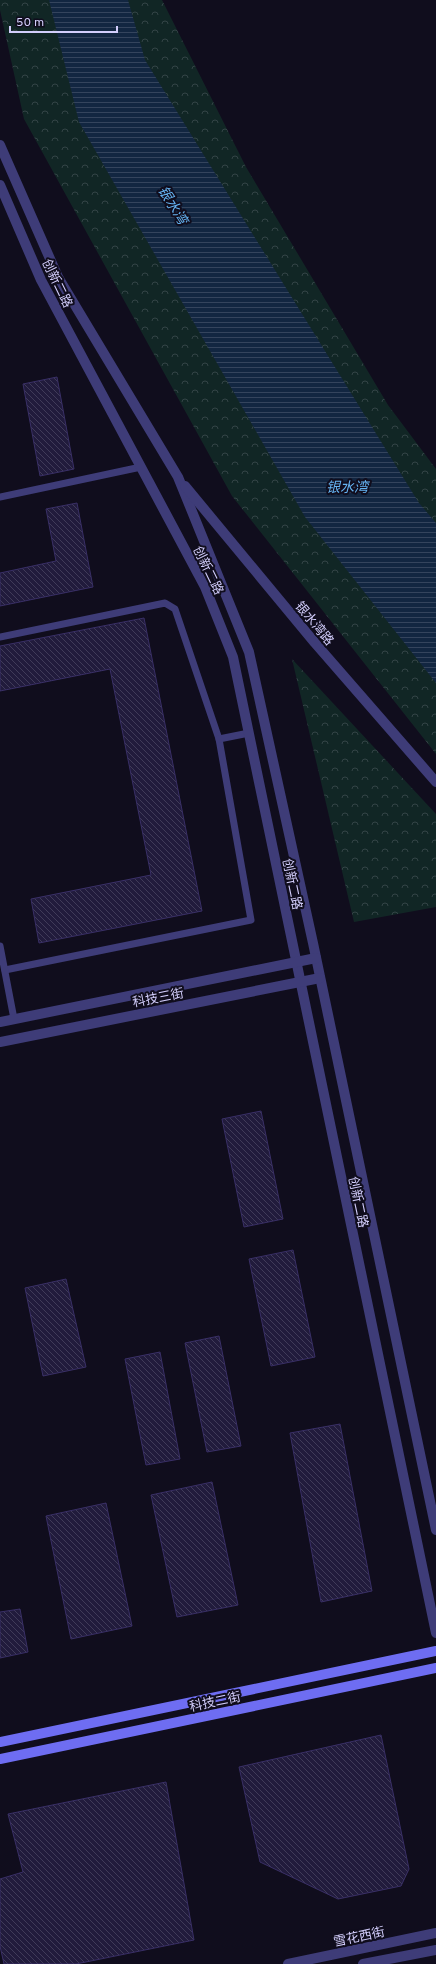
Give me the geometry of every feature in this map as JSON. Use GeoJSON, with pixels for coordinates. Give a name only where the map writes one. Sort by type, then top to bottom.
{"type":"FeatureCollection","features":[{"type":"Feature","properties":{"kind":"main road","name":"科技二街"},"geometry":{"type":"LineString","coordinates":[[0,1742],[436,1651]]}},
{"type":"Feature","properties":{"kind":"main road","name":"科技二街"},"geometry":{"type":"LineString","coordinates":[[0,1759],[436,1668]]}},
{"type":"Feature","properties":{"kind":"street","name":"创新二路"},"geometry":{"type":"LineString","coordinates":[[0,144],[58,277],[178,477],[249,652],[316,958],[436,1530]]}},
{"type":"Feature","properties":{"kind":"street","name":"创新二路"},"geometry":{"type":"LineString","coordinates":[[0,185],[41,280],[205,587],[234,657],[300,982],[436,1633]]}},
{"type":"Feature","properties":{"kind":"street","name":"银水湾路"},"geometry":{"type":"LineString","coordinates":[[178,477],[315,643],[436,782]]}},
{"type":"Feature","properties":{"kind":"street","name":"科技三街"},"geometry":{"type":"LineString","coordinates":[[0,1022],[316,958]]}},
{"type":"Feature","properties":{"kind":"street","name":"科技三街"},"geometry":{"type":"LineString","coordinates":[[0,1042],[320,978]]}},
{"type":"Feature","properties":{"kind":"street","name":"雪花西街"},"geometry":{"type":"LineString","coordinates":[[288,1964],[436,1933]]}},
{"type":"Feature","properties":{"kind":"street"},"geometry":{"type":"LineString","coordinates":[[363,1964],[436,1950]]}},
{"type":"Feature","properties":{"kind":"lane"},"geometry":{"type":"LineString","coordinates":[[0,496],[141,467]]}},
{"type":"Feature","properties":{"kind":"lane"},"geometry":{"type":"LineString","coordinates":[[0,637],[165,603],[175,609],[219,738],[251,920],[5,970]]}},
{"type":"Feature","properties":{"kind":"lane"},"geometry":{"type":"LineString","coordinates":[[219,738],[249,733]]}},
{"type":"Feature","properties":{"kind":"lane"},"geometry":{"type":"LineString","coordinates":[[0,946],[14,1019]]}},
{"type":"Feature","properties":{"kind":"green space"},"geometry":{"type":"Polygon","coordinates":[[[0,0],[162,0],[246,167],[388,405],[436,469],[436,754],[232,496],[24,119],[0,10],[0,0]]]}},
{"type":"Feature","properties":{"kind":"green space"},"geometry":{"type":"Polygon","coordinates":[[[292,659],[436,814],[436,907],[354,922],[292,659]]]}},
{"type":"Feature","properties":{"kind":"water","name":"银水湾"},"geometry":{"type":"Polygon","coordinates":[[[49,0],[128,0],[145,60],[419,503],[436,523],[436,683],[305,517],[79,122],[49,0]]]}},
{"type":"Feature","properties":{"kind":"building"},"geometry":{"type":"Polygon","coordinates":[[[57,377],[74,469],[40,476],[23,384],[57,377]]]}},
{"type":"Feature","properties":{"kind":"building"},"geometry":{"type":"Polygon","coordinates":[[[77,503],[93,587],[0,606],[0,573],[56,561],[46,509],[77,503]]]}},
{"type":"Feature","properties":{"kind":"building"},"geometry":{"type":"Polygon","coordinates":[[[144,618],[202,911],[39,943],[31,899],[151,875],[110,669],[0,691],[0,646],[144,618]]]}},
{"type":"Feature","properties":{"kind":"building"},"geometry":{"type":"Polygon","coordinates":[[[261,1111],[283,1219],[244,1227],[222,1119],[261,1111]]]}},
{"type":"Feature","properties":{"kind":"building"},"geometry":{"type":"Polygon","coordinates":[[[293,1250],[315,1357],[271,1366],[249,1259],[293,1250]]]}},
{"type":"Feature","properties":{"kind":"building"},"geometry":{"type":"Polygon","coordinates":[[[66,1279],[86,1367],[43,1376],[25,1288],[66,1279]]]}},
{"type":"Feature","properties":{"kind":"building"},"geometry":{"type":"Polygon","coordinates":[[[219,1336],[241,1446],[207,1452],[185,1343],[219,1336]]]}},
{"type":"Feature","properties":{"kind":"building"},"geometry":{"type":"Polygon","coordinates":[[[160,1352],[180,1459],[146,1465],[125,1359],[160,1352]]]}},
{"type":"Feature","properties":{"kind":"building"},"geometry":{"type":"Polygon","coordinates":[[[340,1424],[372,1591],[321,1602],[290,1433],[340,1424]]]}},
{"type":"Feature","properties":{"kind":"building"},"geometry":{"type":"Polygon","coordinates":[[[212,1482],[238,1605],[177,1617],[151,1495],[212,1482]]]}},
{"type":"Feature","properties":{"kind":"building"},"geometry":{"type":"Polygon","coordinates":[[[106,1503],[132,1626],[71,1639],[46,1516],[106,1503]]]}},
{"type":"Feature","properties":{"kind":"building"},"geometry":{"type":"Polygon","coordinates":[[[20,1609],[28,1652],[0,1658],[0,1612],[20,1609]]]}},
{"type":"Feature","properties":{"kind":"building"},"geometry":{"type":"Polygon","coordinates":[[[381,1735],[409,1869],[401,1886],[338,1899],[260,1862],[239,1767],[381,1735]]]}},
{"type":"Feature","properties":{"kind":"building"},"geometry":{"type":"Polygon","coordinates":[[[166,1782],[194,1940],[76,1964],[4,1964],[0,1946],[0,1879],[23,1872],[8,1814],[166,1782]]]}}]}
